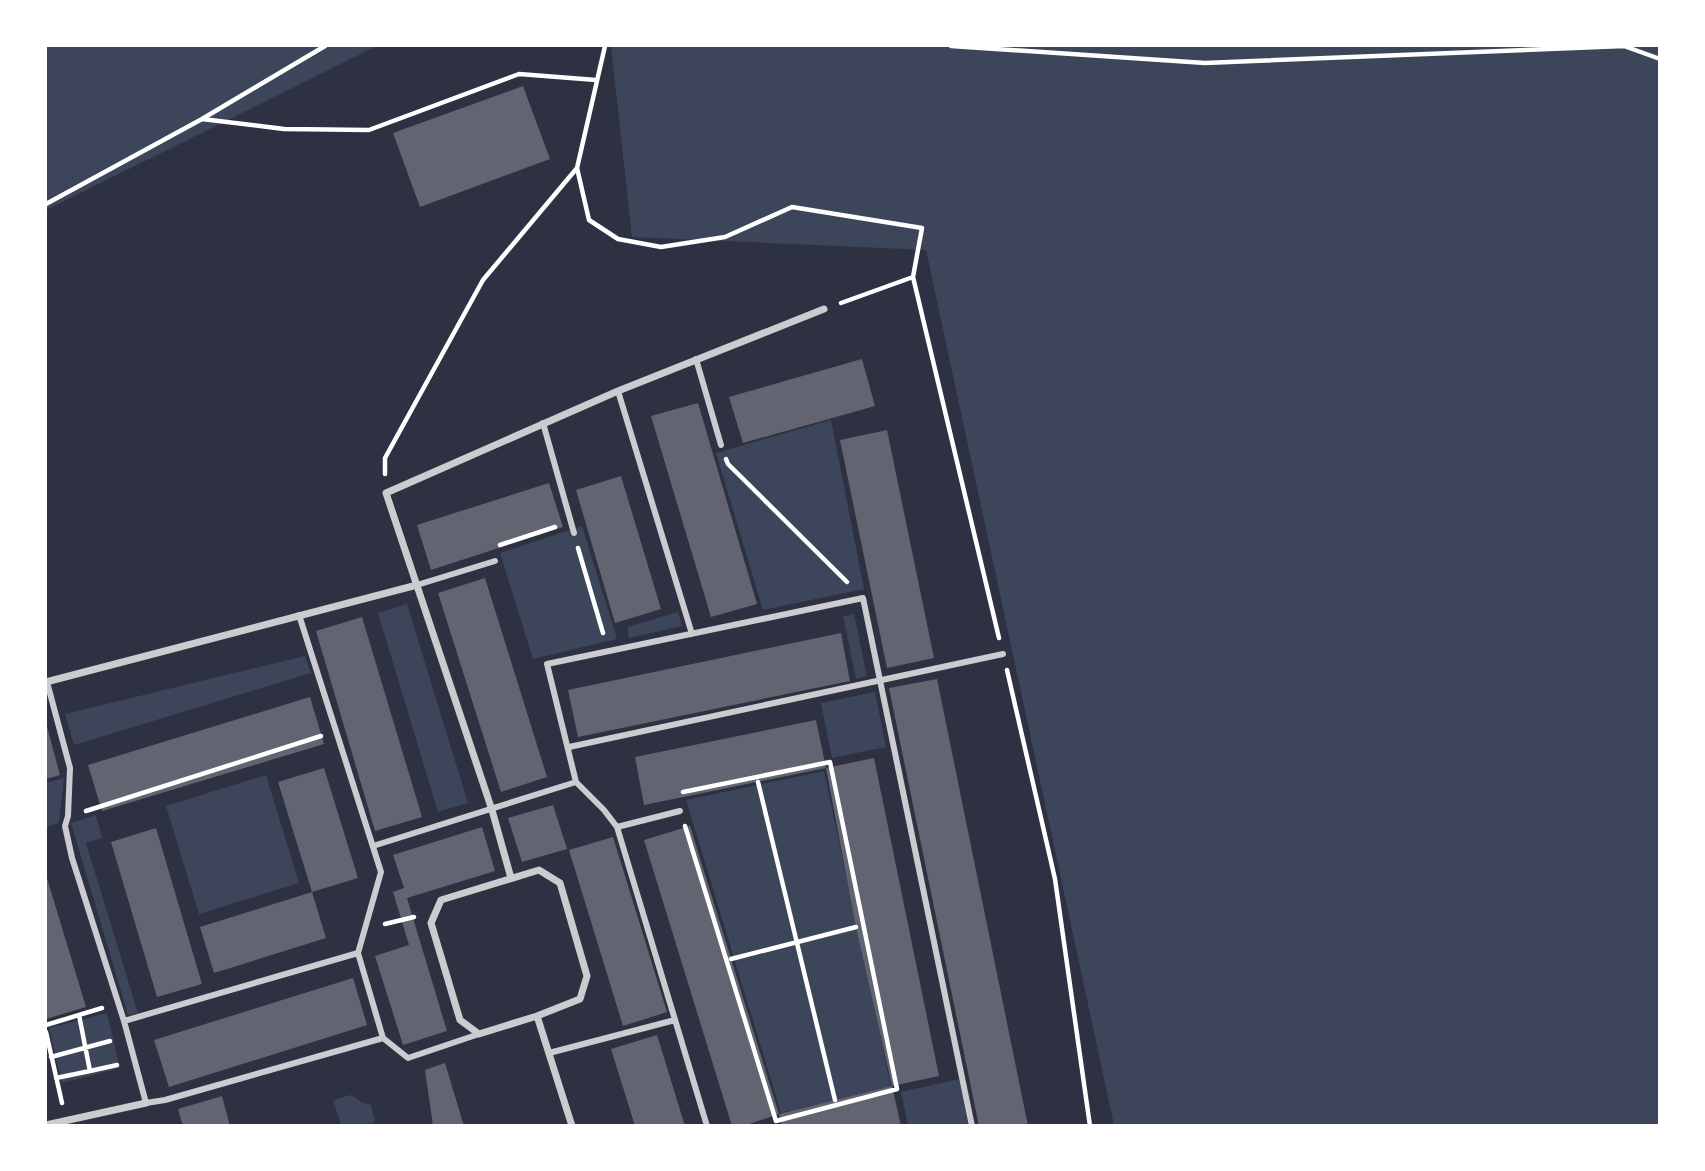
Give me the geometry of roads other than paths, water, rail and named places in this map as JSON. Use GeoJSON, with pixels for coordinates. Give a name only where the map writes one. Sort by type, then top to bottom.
{"type":"FeatureCollection","features":[{"type":"Feature","properties":{"kind":"street"},"geometry":{"type":"LineString","coordinates":[[512,878],[492,810],[386,493],[618,391],[824,309]]}},
{"type":"Feature","properties":{"kind":"street"},"geometry":{"type":"LineString","coordinates":[[696,359],[722,445]]}},
{"type":"Feature","properties":{"kind":"street"},"geometry":{"type":"LineString","coordinates":[[618,391],[692,634]]}},
{"type":"Feature","properties":{"kind":"street"},"geometry":{"type":"LineString","coordinates":[[543,423],[574,533]]}},
{"type":"Feature","properties":{"kind":"street"},"geometry":{"type":"LineString","coordinates":[[146,1103],[124,1021],[69,847],[65,826],[68,816],[70,768],[46,682],[417,585],[495,561]]}},
{"type":"Feature","properties":{"kind":"street"},"geometry":{"type":"LineString","coordinates":[[707,1125],[617,827],[576,782],[547,664],[863,598],[972,1125]]}},
{"type":"Feature","properties":{"kind":"street"},"geometry":{"type":"LineString","coordinates":[[299,615],[381,872],[358,953],[383,1038],[408,1058],[537,1016],[580,999],[587,976],[560,883],[539,870],[441,900],[435,911],[431,923],[460,1020],[479,1034]]}},
{"type":"Feature","properties":{"kind":"street"},"geometry":{"type":"LineString","coordinates":[[569,747],[1003,654]]}},
{"type":"Feature","properties":{"kind":"street"},"geometry":{"type":"LineString","coordinates":[[373,846],[576,782]]}},
{"type":"Feature","properties":{"kind":"street"},"geometry":{"type":"LineString","coordinates":[[617,827],[680,811]]}},
{"type":"Feature","properties":{"kind":"street"},"geometry":{"type":"LineString","coordinates":[[124,1021],[358,953]]}},
{"type":"Feature","properties":{"kind":"street"},"geometry":{"type":"LineString","coordinates":[[537,1016],[572,1125]]}},
{"type":"Feature","properties":{"kind":"street"},"geometry":{"type":"LineString","coordinates":[[549,1053],[675,1020]]}},
{"type":"Feature","properties":{"kind":"street"},"geometry":{"type":"LineString","coordinates":[[46,1125],[165,1100],[383,1038]]}}]}
